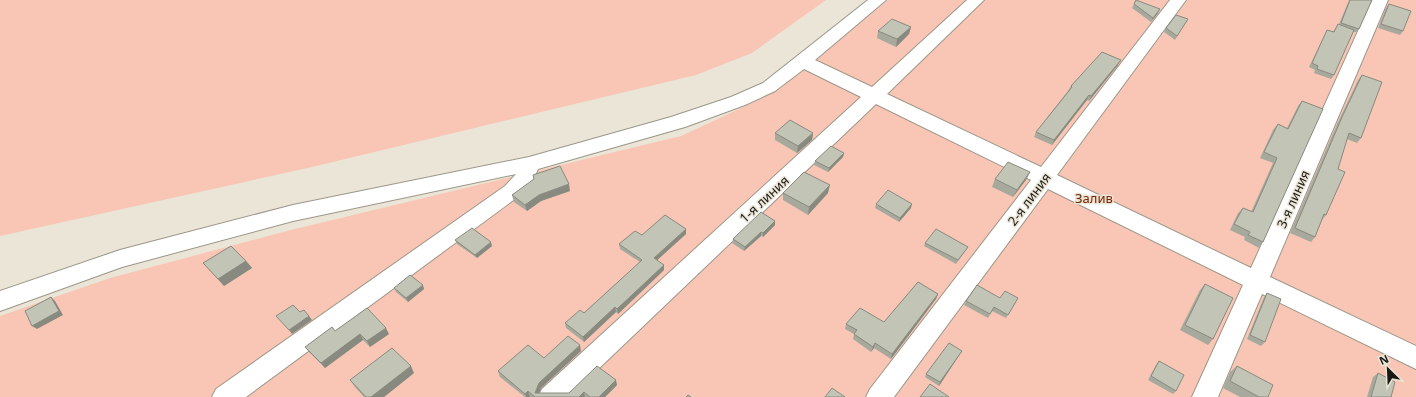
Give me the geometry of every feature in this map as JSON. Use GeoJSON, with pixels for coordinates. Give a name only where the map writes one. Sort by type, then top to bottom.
{"type":"FeatureCollection","features":[{"type":"Feature","properties":{"kind":"street"},"geometry":{"type":"LineString","coordinates":[[0,301],[120,259],[294,213],[529,164],[657,128],[738,101],[769,87],[878,0]]}},
{"type":"Feature","properties":{"kind":"street","name":"1-я линия"},"geometry":{"type":"LineString","coordinates":[[551,397],[875,96],[976,0]]}},
{"type":"Feature","properties":{"kind":"street","name":"2-я линия"},"geometry":{"type":"LineString","coordinates":[[878,397],[1046,177],[1178,0]]}},
{"type":"Feature","properties":{"kind":"street","name":"3-я линия"},"geometry":{"type":"LineString","coordinates":[[1205,397],[1380,0]]}},
{"type":"Feature","properties":{"kind":"street"},"geometry":{"type":"LineString","coordinates":[[803,61],[1046,177],[1416,358]]}},
{"type":"Feature","properties":{"kind":"street"},"geometry":{"type":"LineString","coordinates":[[225,397],[512,191],[525,177],[529,164]]}},
{"type":"Feature","properties":{"kind":"street"},"geometry":{"type":"LineString","coordinates":[[0,296],[26,291]]}},
{"type":"Feature","properties":{"kind":"green space"},"geometry":{"type":"Polygon","coordinates":[[[0,0],[826,0],[752,53],[696,75],[312,167],[0,236],[0,0]]]}},
{"type":"Feature","properties":{"kind":"green space","name":"Залив"},"geometry":{"type":"Polygon","coordinates":[[[888,0],[1416,0],[1416,397],[0,397],[0,316],[110,278],[291,230],[681,136],[752,103],[814,60],[888,0]]]}},
{"type":"Feature","properties":{"kind":"building"},"geometry":{"type":"Polygon","coordinates":[[[1136,0],[1160,9],[1153,18],[1134,4],[1136,0]]]}},
{"type":"Feature","properties":{"kind":"building"},"geometry":{"type":"Polygon","coordinates":[[[1350,0],[1372,0],[1359,29],[1341,23],[1350,0]]]}},
{"type":"Feature","properties":{"kind":"building"},"geometry":{"type":"Polygon","coordinates":[[[1389,4],[1411,11],[1403,31],[1381,24],[1389,4]]]}},
{"type":"Feature","properties":{"kind":"building"},"geometry":{"type":"Polygon","coordinates":[[[1176,15],[1188,19],[1177,36],[1166,28],[1176,15]]]}},
{"type":"Feature","properties":{"kind":"building"},"geometry":{"type":"Polygon","coordinates":[[[892,19],[911,27],[897,39],[878,31],[892,19]]]}},
{"type":"Feature","properties":{"kind":"building"},"geometry":{"type":"Polygon","coordinates":[[[1338,24],[1354,30],[1334,75],[1317,69],[1318,66],[1312,63],[1327,30],[1334,32],[1338,24]]]}},
{"type":"Feature","properties":{"kind":"building"},"geometry":{"type":"Polygon","coordinates":[[[1102,52],[1121,60],[1091,96],[1089,95],[1054,140],[1036,132],[1072,87],[1071,86],[1102,52]]]}},
{"type":"Feature","properties":{"kind":"building"},"geometry":{"type":"Polygon","coordinates":[[[1362,75],[1382,82],[1361,138],[1349,133],[1338,169],[1345,172],[1326,215],[1324,214],[1315,237],[1295,228],[1342,117],[1362,75]]]}},
{"type":"Feature","properties":{"kind":"building"},"geometry":{"type":"Polygon","coordinates":[[[1302,101],[1323,109],[1263,242],[1248,235],[1250,232],[1234,224],[1243,208],[1253,212],[1277,158],[1264,152],[1278,124],[1288,129],[1302,101]]]}},
{"type":"Feature","properties":{"kind":"building"},"geometry":{"type":"Polygon","coordinates":[[[790,120],[813,133],[798,146],[775,133],[790,120]]]}},
{"type":"Feature","properties":{"kind":"building"},"geometry":{"type":"Polygon","coordinates":[[[831,146],[844,153],[829,168],[815,161],[831,146]]]}},
{"type":"Feature","properties":{"kind":"building"},"geometry":{"type":"Polygon","coordinates":[[[1008,162],[1030,172],[1017,190],[995,179],[1008,162]]]}},
{"type":"Feature","properties":{"kind":"building"},"geometry":{"type":"Polygon","coordinates":[[[560,166],[569,184],[539,195],[525,205],[512,195],[534,179],[533,175],[560,166]]]}},
{"type":"Feature","properties":{"kind":"building"},"geometry":{"type":"Polygon","coordinates":[[[804,172],[830,185],[809,207],[783,193],[804,172]]]}},
{"type":"Feature","properties":{"kind":"building"},"geometry":{"type":"Polygon","coordinates":[[[888,190],[912,204],[900,218],[876,204],[888,190]]]}},
{"type":"Feature","properties":{"kind":"building"},"geometry":{"type":"Polygon","coordinates":[[[761,212],[775,221],[763,233],[761,232],[745,247],[733,239],[761,212]]]}},
{"type":"Feature","properties":{"kind":"building"},"geometry":{"type":"Polygon","coordinates":[[[665,215],[686,229],[654,258],[664,265],[617,309],[615,307],[583,337],[565,323],[580,310],[584,313],[642,260],[619,244],[635,231],[642,235],[665,215]]]}},
{"type":"Feature","properties":{"kind":"building"},"geometry":{"type":"Polygon","coordinates":[[[472,228],[491,242],[475,255],[455,240],[472,228]]]}},
{"type":"Feature","properties":{"kind":"building"},"geometry":{"type":"Polygon","coordinates":[[[936,229],[968,247],[958,260],[925,243],[936,229]]]}},
{"type":"Feature","properties":{"kind":"building"},"geometry":{"type":"Polygon","coordinates":[[[231,246],[246,261],[218,279],[203,263],[231,246]]]}},
{"type":"Feature","properties":{"kind":"building"},"geometry":{"type":"Polygon","coordinates":[[[410,275],[423,285],[406,298],[394,288],[410,275]]]}},
{"type":"Feature","properties":{"kind":"building"},"geometry":{"type":"Polygon","coordinates":[[[918,282],[938,294],[892,354],[875,343],[873,347],[854,334],[857,330],[846,324],[860,308],[884,322],[918,282]]]}},
{"type":"Feature","properties":{"kind":"building"},"geometry":{"type":"Polygon","coordinates":[[[1205,284],[1233,298],[1213,339],[1185,325],[1205,284]]]}},
{"type":"Feature","properties":{"kind":"building"},"geometry":{"type":"Polygon","coordinates":[[[977,285],[1000,298],[1005,291],[1018,298],[1008,315],[994,307],[990,314],[966,301],[977,285]]]}},
{"type":"Feature","properties":{"kind":"building"},"geometry":{"type":"Polygon","coordinates":[[[1267,293],[1281,299],[1265,342],[1250,335],[1267,293]]]}},
{"type":"Feature","properties":{"kind":"building"},"geometry":{"type":"Polygon","coordinates":[[[51,297],[59,311],[32,326],[25,311],[51,297]]]}},
{"type":"Feature","properties":{"kind":"building"},"geometry":{"type":"Polygon","coordinates":[[[293,305],[300,312],[304,310],[309,316],[289,330],[276,316],[293,305]]]}},
{"type":"Feature","properties":{"kind":"building"},"geometry":{"type":"Polygon","coordinates":[[[367,308],[386,328],[367,341],[360,334],[321,363],[305,347],[332,327],[335,331],[367,308]]]}},
{"type":"Feature","properties":{"kind":"building"},"geometry":{"type":"Polygon","coordinates":[[[568,336],[580,345],[539,383],[535,393],[569,393],[597,366],[616,380],[599,397],[590,397],[584,392],[579,397],[535,397],[528,391],[525,394],[498,371],[528,345],[544,358],[568,336]]]}},
{"type":"Feature","properties":{"kind":"building"},"geometry":{"type":"Polygon","coordinates":[[[949,343],[962,351],[940,382],[926,374],[949,343]]]}},
{"type":"Feature","properties":{"kind":"building"},"geometry":{"type":"Polygon","coordinates":[[[392,348],[411,366],[371,397],[366,397],[350,380],[392,348]]]}},
{"type":"Feature","properties":{"kind":"building"},"geometry":{"type":"Polygon","coordinates":[[[1159,361],[1184,375],[1176,391],[1151,376],[1159,361]]]}},
{"type":"Feature","properties":{"kind":"building"},"geometry":{"type":"Polygon","coordinates":[[[1237,366],[1273,385],[1268,397],[1259,397],[1230,381],[1237,366]]]}},
{"type":"Feature","properties":{"kind":"building"},"geometry":{"type":"Polygon","coordinates":[[[1378,373],[1395,382],[1391,397],[1371,397],[1378,373]]]}},
{"type":"Feature","properties":{"kind":"building"},"geometry":{"type":"Polygon","coordinates":[[[930,384],[949,397],[920,397],[930,384]]]}},
{"type":"Feature","properties":{"kind":"building"},"geometry":{"type":"Polygon","coordinates":[[[832,388],[845,397],[825,397],[832,388]]]}}]}
